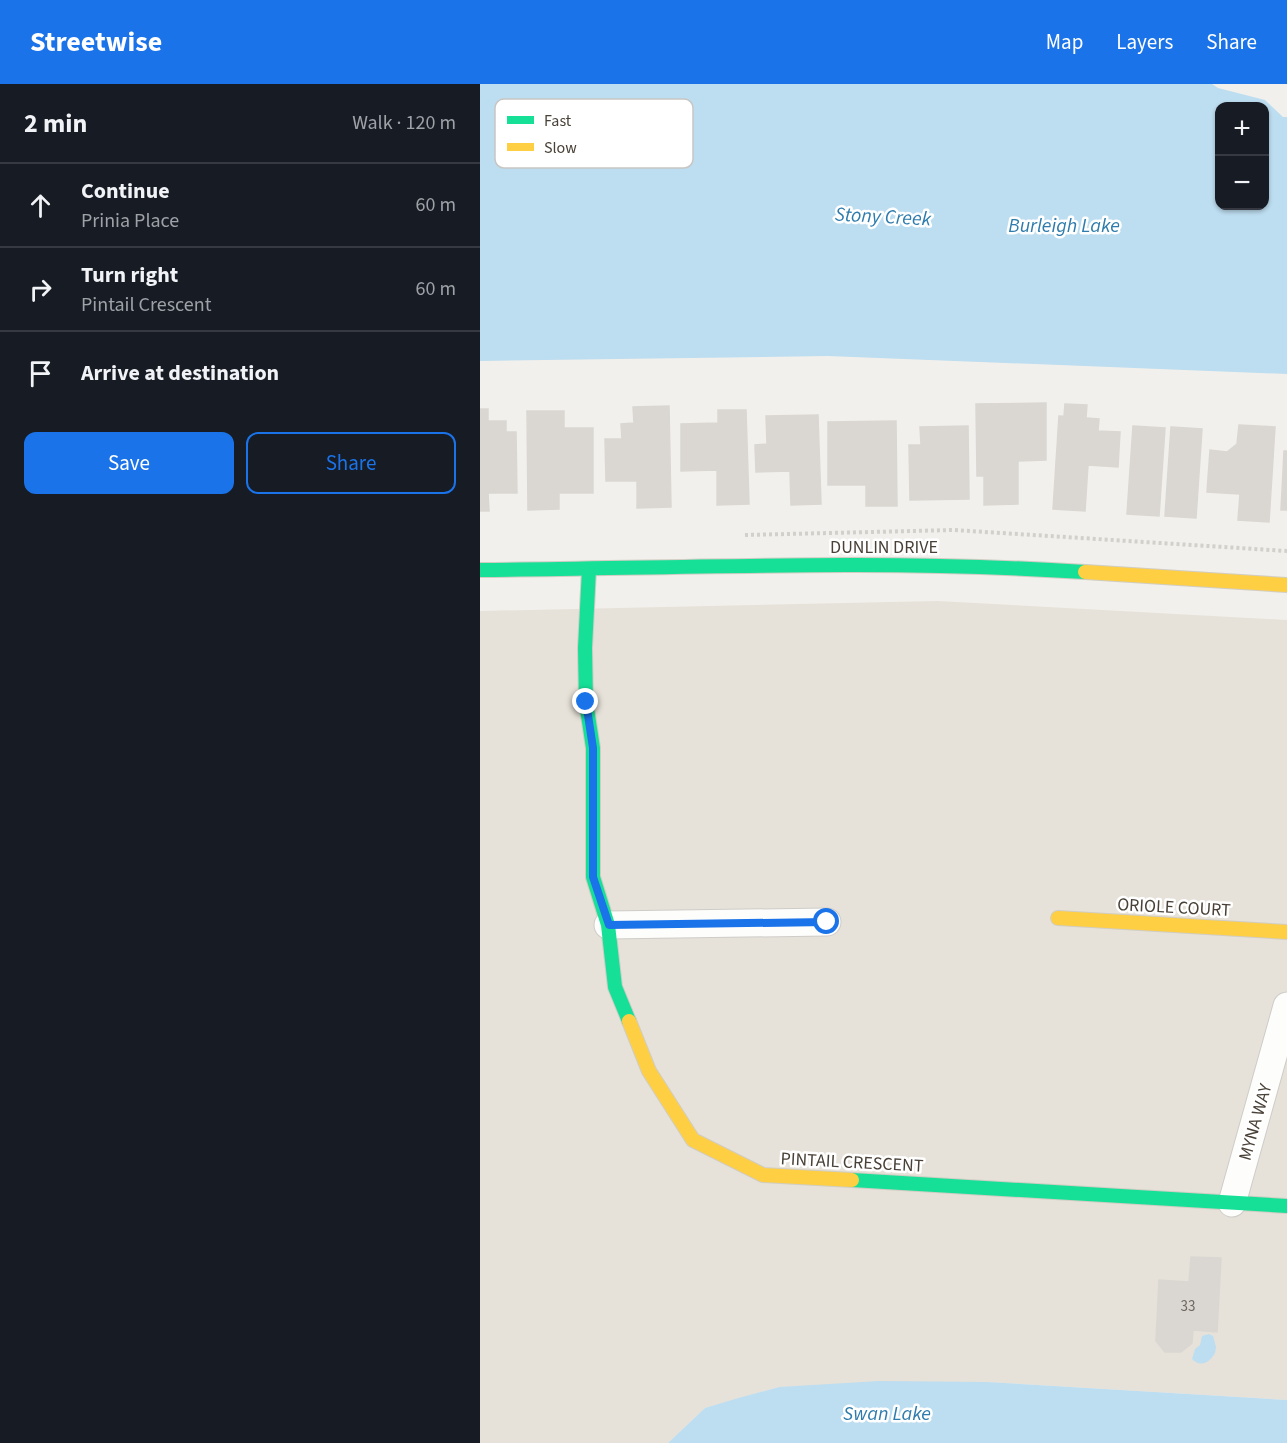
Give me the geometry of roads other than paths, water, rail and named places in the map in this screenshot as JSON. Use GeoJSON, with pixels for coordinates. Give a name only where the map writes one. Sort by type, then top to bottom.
{"type":"FeatureCollection","features":[{"type":"Feature","properties":{"kind":"street","name":"DUNLIN DRIVE"},"geometry":{"type":"LineString","coordinates":[[480,570],[862,565],[993,566],[1287,585]]}},
{"type":"Feature","properties":{"kind":"street","name":"PINTAIL CRESCENT"},"geometry":{"type":"LineString","coordinates":[[589,569],[585,648],[586,702],[593,748],[593,877],[609,925],[615,987],[649,1071],[693,1140],[763,1175],[1287,1206]]}},
{"type":"Feature","properties":{"kind":"street","name":"ORIOLE COURT"},"geometry":{"type":"LineString","coordinates":[[1058,918],[1287,932]]}},
{"type":"Feature","properties":{"kind":"street"},"geometry":{"type":"LineString","coordinates":[[609,925],[827,922]]}},
{"type":"Feature","properties":{"kind":"street","name":"MYNA WAY"},"geometry":{"type":"LineString","coordinates":[[1232,1203],[1287,1006]]}},
{"type":"Feature","properties":{"kind":"water","name":"Burleigh Lake"},"geometry":{"type":"Polygon","coordinates":[[[480,84],[1212,84],[1218,88],[1265,100],[1267,102],[1215,102],[1215,210],[1269,210],[1269,104],[1283,117],[1287,117],[1287,374],[828,356],[480,361],[480,84]]]}},
{"type":"Feature","properties":{"kind":"water"},"geometry":{"type":"Polygon","coordinates":[[[1209,1334],[1213,1336],[1215,1353],[1208,1361],[1195,1362],[1192,1359],[1195,1349],[1200,1345],[1202,1336],[1209,1334]]]}},
{"type":"Feature","properties":{"kind":"water","name":"Swan Lake"},"geometry":{"type":"Polygon","coordinates":[[[879,1381],[987,1382],[1287,1400],[1287,1443],[668,1443],[705,1408],[735,1399],[779,1387],[879,1381]]]}},
{"type":"Feature","properties":{"kind":"water label","name":"Stony Creek"},"geometry":{"type":"Point","coordinates":[883,216]}}]}
